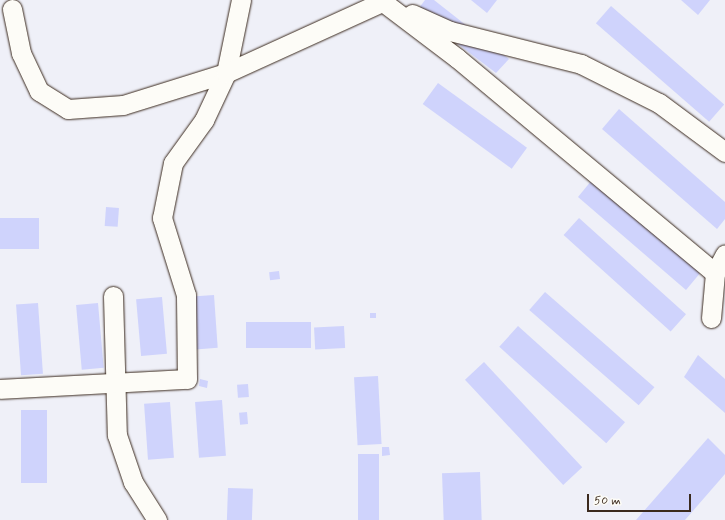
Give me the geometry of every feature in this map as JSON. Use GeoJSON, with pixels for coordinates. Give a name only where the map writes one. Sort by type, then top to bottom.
{"type":"FeatureCollection","features":[{"type":"Feature","properties":{"kind":"street"},"geometry":{"type":"LineString","coordinates":[[0,389],[187,379],[186,295],[162,218],[173,163],[204,120],[226,73],[241,0]]}},
{"type":"Feature","properties":{"kind":"street"},"geometry":{"type":"LineString","coordinates":[[384,1],[463,63],[715,273]]}},
{"type":"Feature","properties":{"kind":"street"},"geometry":{"type":"LineString","coordinates":[[11,7],[21,53],[39,91],[68,109],[123,105],[226,73],[384,1],[450,31],[581,64],[659,103],[725,152]]}},
{"type":"Feature","properties":{"kind":"street"},"geometry":{"type":"LineString","coordinates":[[711,318],[715,273],[725,254]]}},
{"type":"Feature","properties":{"kind":"street"},"geometry":{"type":"LineString","coordinates":[[113,296],[117,383],[116,435],[133,482],[157,520]]}},
{"type":"Feature","properties":{"kind":"building"},"geometry":{"type":"Polygon","coordinates":[[[425,0],[434,0],[509,59],[496,73],[416,12],[425,0]]]}},
{"type":"Feature","properties":{"kind":"building"},"geometry":{"type":"Polygon","coordinates":[[[471,0],[497,0],[487,13],[471,0]]]}},
{"type":"Feature","properties":{"kind":"building"},"geometry":{"type":"Polygon","coordinates":[[[681,0],[710,0],[698,15],[681,0]]]}},
{"type":"Feature","properties":{"kind":"building"},"geometry":{"type":"Polygon","coordinates":[[[611,6],[724,104],[709,122],[596,23],[611,6]]]}},
{"type":"Feature","properties":{"kind":"building"},"geometry":{"type":"Polygon","coordinates":[[[438,83],[527,148],[512,169],[423,104],[438,83]]]}},
{"type":"Feature","properties":{"kind":"building"},"geometry":{"type":"Polygon","coordinates":[[[619,109],[725,202],[725,219],[717,229],[602,129],[619,109]]]}},
{"type":"Feature","properties":{"kind":"building"},"geometry":{"type":"Polygon","coordinates":[[[596,175],[701,272],[686,290],[578,197],[596,175]]]}},
{"type":"Feature","properties":{"kind":"building"},"geometry":{"type":"Polygon","coordinates":[[[106,207],[119,208],[118,227],[105,226],[106,207]]]}},
{"type":"Feature","properties":{"kind":"building"},"geometry":{"type":"Polygon","coordinates":[[[0,218],[39,218],[39,249],[0,249],[0,218]]]}},
{"type":"Feature","properties":{"kind":"building"},"geometry":{"type":"Polygon","coordinates":[[[579,218],[686,314],[671,331],[564,235],[579,218]]]}},
{"type":"Feature","properties":{"kind":"building"},"geometry":{"type":"Polygon","coordinates":[[[279,271],[280,279],[270,280],[269,272],[279,271]]]}},
{"type":"Feature","properties":{"kind":"building"},"geometry":{"type":"Polygon","coordinates":[[[545,292],[654,387],[639,405],[529,310],[545,292]]]}},
{"type":"Feature","properties":{"kind":"building"},"geometry":{"type":"Polygon","coordinates":[[[214,295],[218,348],[196,349],[192,297],[214,295]]]}},
{"type":"Feature","properties":{"kind":"building"},"geometry":{"type":"Polygon","coordinates":[[[162,297],[167,354],[141,356],[136,299],[162,297]]]}},
{"type":"Feature","properties":{"kind":"building"},"geometry":{"type":"Polygon","coordinates":[[[38,303],[43,374],[21,375],[16,305],[38,303]]]}},
{"type":"Feature","properties":{"kind":"building"},"geometry":{"type":"Polygon","coordinates":[[[98,303],[104,368],[82,370],[76,305],[98,303]]]}},
{"type":"Feature","properties":{"kind":"building"},"geometry":{"type":"Polygon","coordinates":[[[370,313],[376,313],[376,318],[370,318],[370,313]]]}},
{"type":"Feature","properties":{"kind":"building"},"geometry":{"type":"Polygon","coordinates":[[[246,322],[311,322],[311,348],[246,348],[246,322]]]}},
{"type":"Feature","properties":{"kind":"building"},"geometry":{"type":"Polygon","coordinates":[[[344,326],[345,348],[315,350],[314,328],[344,326]]]}},
{"type":"Feature","properties":{"kind":"building"},"geometry":{"type":"Polygon","coordinates":[[[518,326],[625,422],[606,443],[499,347],[518,326]]]}},
{"type":"Feature","properties":{"kind":"building"},"geometry":{"type":"Polygon","coordinates":[[[698,355],[725,379],[725,413],[684,377],[698,355]]]}},
{"type":"Feature","properties":{"kind":"building"},"geometry":{"type":"Polygon","coordinates":[[[484,362],[582,467],[563,485],[465,380],[484,362]]]}},
{"type":"Feature","properties":{"kind":"building"},"geometry":{"type":"Polygon","coordinates":[[[378,376],[382,444],[358,445],[354,377],[378,376]]]}},
{"type":"Feature","properties":{"kind":"building"},"geometry":{"type":"Polygon","coordinates":[[[200,379],[208,381],[207,388],[199,386],[200,379]]]}},
{"type":"Feature","properties":{"kind":"building"},"geometry":{"type":"Polygon","coordinates":[[[248,384],[249,397],[238,398],[237,385],[248,384]]]}},
{"type":"Feature","properties":{"kind":"building"},"geometry":{"type":"Polygon","coordinates":[[[222,400],[226,456],[199,458],[195,402],[222,400]]]}},
{"type":"Feature","properties":{"kind":"building"},"geometry":{"type":"Polygon","coordinates":[[[170,402],[174,458],[148,460],[144,404],[170,402]]]}},
{"type":"Feature","properties":{"kind":"building"},"geometry":{"type":"Polygon","coordinates":[[[21,410],[47,410],[47,483],[21,483],[21,410]]]}},
{"type":"Feature","properties":{"kind":"building"},"geometry":{"type":"Polygon","coordinates":[[[247,412],[248,424],[240,425],[239,413],[247,412]]]}},
{"type":"Feature","properties":{"kind":"building"},"geometry":{"type":"Polygon","coordinates":[[[708,438],[725,455],[725,474],[685,520],[636,520],[708,438]]]}},
{"type":"Feature","properties":{"kind":"building"},"geometry":{"type":"Polygon","coordinates":[[[382,447],[389,447],[390,455],[382,456],[382,447]]]}},
{"type":"Feature","properties":{"kind":"building"},"geometry":{"type":"Polygon","coordinates":[[[358,454],[379,454],[379,520],[358,520],[358,454]]]}},
{"type":"Feature","properties":{"kind":"building"},"geometry":{"type":"Polygon","coordinates":[[[480,472],[482,520],[444,520],[442,473],[480,472]]]}},
{"type":"Feature","properties":{"kind":"building"},"geometry":{"type":"Polygon","coordinates":[[[228,488],[253,489],[252,520],[227,520],[228,488]]]}}]}
